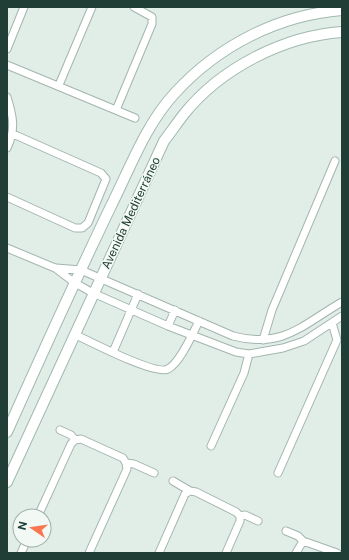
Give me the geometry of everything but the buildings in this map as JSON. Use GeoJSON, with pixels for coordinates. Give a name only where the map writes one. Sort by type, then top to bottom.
{"type":"FeatureCollection","features":[{"type":"Feature","properties":{"kind":"street"},"geometry":{"type":"LineString","coordinates":[[7,49],[24,7]]}},
{"type":"Feature","properties":{"kind":"street"},"geometry":{"type":"LineString","coordinates":[[59,85],[92,7]]}},
{"type":"Feature","properties":{"kind":"street"},"geometry":{"type":"LineString","coordinates":[[116,110],[152,24],[152,17],[134,7]]}},
{"type":"Feature","properties":{"kind":"street","name":"Avenida Mediterráneo"},"geometry":{"type":"LineString","coordinates":[[7,432],[80,270],[135,158],[154,121],[174,94],[191,77],[229,48],[270,26],[322,12],[342,10]]}},
{"type":"Feature","properties":{"kind":"street","name":"Avenida Mediterráneo"},"geometry":{"type":"LineString","coordinates":[[7,482],[74,334],[164,142],[184,113],[212,86],[249,62],[282,44],[323,34],[342,32]]}},
{"type":"Feature","properties":{"kind":"street"},"geometry":{"type":"LineString","coordinates":[[7,65],[59,85],[135,118]]}},
{"type":"Feature","properties":{"kind":"street"},"geometry":{"type":"LineString","coordinates":[[7,97],[12,112],[14,134],[7,148]]}},
{"type":"Feature","properties":{"kind":"street"},"geometry":{"type":"LineString","coordinates":[[7,197],[75,228],[82,228],[88,223],[106,179],[101,173],[14,134]]}},
{"type":"Feature","properties":{"kind":"street"},"geometry":{"type":"LineString","coordinates":[[263,340],[272,310],[335,161]]}},
{"type":"Feature","properties":{"kind":"street"},"geometry":{"type":"LineString","coordinates":[[7,248],[55,268],[75,283],[93,293],[227,350],[249,354],[284,348],[304,341],[342,316]]}},
{"type":"Feature","properties":{"kind":"street"},"geometry":{"type":"LineString","coordinates":[[55,268],[80,270],[233,336],[263,340],[292,334],[342,302]]}},
{"type":"Feature","properties":{"kind":"street"},"geometry":{"type":"LineString","coordinates":[[113,352],[138,294]]}},
{"type":"Feature","properties":{"kind":"street"},"geometry":{"type":"LineString","coordinates":[[168,326],[175,310]]}},
{"type":"Feature","properties":{"kind":"street"},"geometry":{"type":"LineString","coordinates":[[74,334],[159,371],[167,370],[174,364],[199,321]]}},
{"type":"Feature","properties":{"kind":"street"},"geometry":{"type":"LineString","coordinates":[[278,473],[337,340],[332,323]]}},
{"type":"Feature","properties":{"kind":"street"},"geometry":{"type":"LineString","coordinates":[[211,446],[244,374],[249,354]]}},
{"type":"Feature","properties":{"kind":"street"},"geometry":{"type":"LineString","coordinates":[[60,430],[71,435],[75,440]]}},
{"type":"Feature","properties":{"kind":"street"},"geometry":{"type":"LineString","coordinates":[[42,508],[71,444],[75,440],[81,439],[123,458],[127,469],[89,553]]}},
{"type":"Feature","properties":{"kind":"street"},"geometry":{"type":"LineString","coordinates":[[126,463],[134,464],[154,473]]}},
{"type":"Feature","properties":{"kind":"street"},"geometry":{"type":"LineString","coordinates":[[173,481],[190,491],[203,495],[236,512],[240,516],[240,521],[226,553]]}},
{"type":"Feature","properties":{"kind":"street"},"geometry":{"type":"LineString","coordinates":[[159,553],[185,494],[190,491]]}},
{"type":"Feature","properties":{"kind":"street"},"geometry":{"type":"LineString","coordinates":[[240,516],[245,515],[258,521]]}},
{"type":"Feature","properties":{"kind":"street"},"geometry":{"type":"LineString","coordinates":[[286,531],[298,536],[303,541],[337,553]]}},
{"type":"Feature","properties":{"kind":"street"},"geometry":{"type":"LineString","coordinates":[[296,553],[303,541]]}}]}
